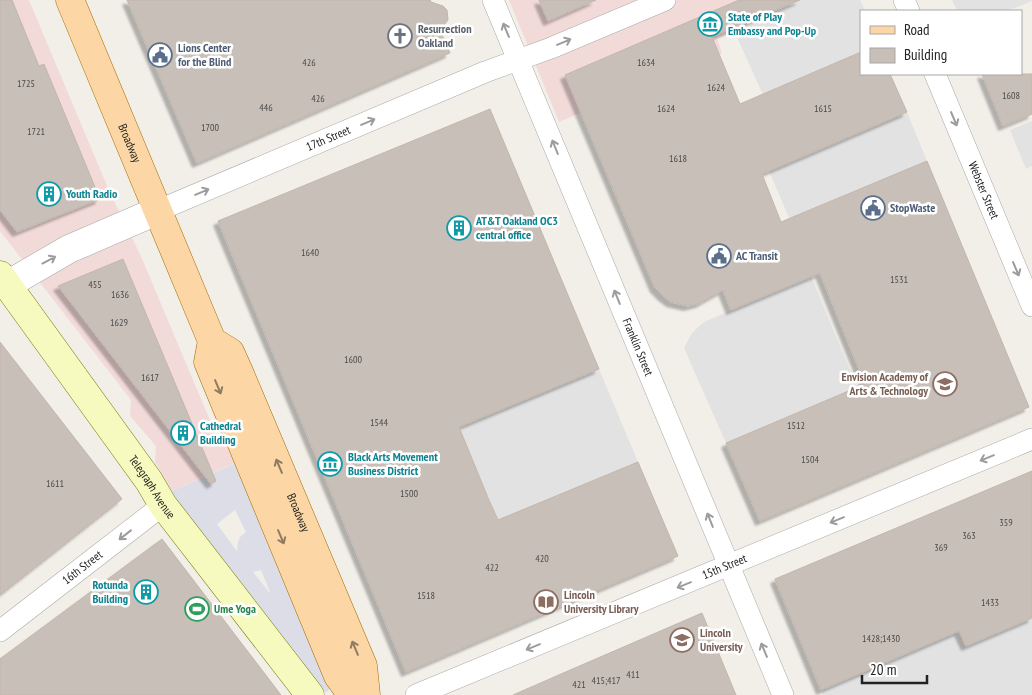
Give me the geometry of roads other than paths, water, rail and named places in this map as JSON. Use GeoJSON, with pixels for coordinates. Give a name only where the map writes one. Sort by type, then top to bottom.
{"type":"FeatureCollection","features":[{"type":"Feature","properties":{"kind":"main road","name":"Broadway"},"geometry":{"type":"LineString","coordinates":[[70,0],[212,341],[208,362],[338,676],[352,695]]}},
{"type":"Feature","properties":{"kind":"main road","name":"Telegraph Avenue"},"geometry":{"type":"LineString","coordinates":[[2,284],[149,480],[163,505],[310,695]]}},
{"type":"Feature","properties":{"kind":"main road","name":"Broadway"},"geometry":{"type":"LineString","coordinates":[[212,341],[230,352],[363,666],[366,695]]}},
{"type":"Feature","properties":{"kind":"street","name":"Franklin Street"},"geometry":{"type":"LineString","coordinates":[[493,0],[783,695]]}},
{"type":"Feature","properties":{"kind":"street","name":"17th Street"},"geometry":{"type":"LineString","coordinates":[[2,284],[69,249],[157,211],[665,0]]}},
{"type":"Feature","properties":{"kind":"street","name":"Webster Street"},"geometry":{"type":"LineString","coordinates":[[935,75],[1032,306]]}},
{"type":"Feature","properties":{"kind":"street","name":"15th Street"},"geometry":{"type":"LineString","coordinates":[[416,695],[1032,439]]}},
{"type":"Feature","properties":{"kind":"street","name":"16th Street"},"geometry":{"type":"LineString","coordinates":[[0,630],[163,505]]}},
{"type":"Feature","properties":{"kind":"place","name":"State of Play Embassy and Pop-Up"},"geometry":{"type":"Point","coordinates":[710,24]}},
{"type":"Feature","properties":{"kind":"place","name":"Resurrection Oakland"},"geometry":{"type":"Point","coordinates":[400,36]}},
{"type":"Feature","properties":{"kind":"place","name":"Lions Center for the Blind"},"geometry":{"type":"Point","coordinates":[160,55]}},
{"type":"Feature","properties":{"kind":"place","name":"Youth Radio"},"geometry":{"type":"Point","coordinates":[49,194]}},
{"type":"Feature","properties":{"kind":"place","name":"StopWaste"},"geometry":{"type":"Point","coordinates":[873,208]}},
{"type":"Feature","properties":{"kind":"place","name":"AT&T Oakland OC3 central office"},"geometry":{"type":"Point","coordinates":[459,228]}},
{"type":"Feature","properties":{"kind":"place","name":"AC Transit"},"geometry":{"type":"Point","coordinates":[719,256]}},
{"type":"Feature","properties":{"kind":"place","name":"Envision Academy of Arts & Technology"},"geometry":{"type":"Point","coordinates":[945,384]}},
{"type":"Feature","properties":{"kind":"place","name":"Cathedral Building"},"geometry":{"type":"Point","coordinates":[183,433]}},
{"type":"Feature","properties":{"kind":"place","name":"Black Arts Movement Business District"},"geometry":{"type":"Point","coordinates":[330,464]}},
{"type":"Feature","properties":{"kind":"place","name":"Rotunda Building"},"geometry":{"type":"Point","coordinates":[146,592]}},
{"type":"Feature","properties":{"kind":"place","name":"Lincoln University Library"},"geometry":{"type":"Point","coordinates":[546,602]}},
{"type":"Feature","properties":{"kind":"place","name":"Ume Yoga"},"geometry":{"type":"Point","coordinates":[197,609]}},
{"type":"Feature","properties":{"kind":"place","name":"Lincoln University"},"geometry":{"type":"Point","coordinates":[682,640]}}]}
